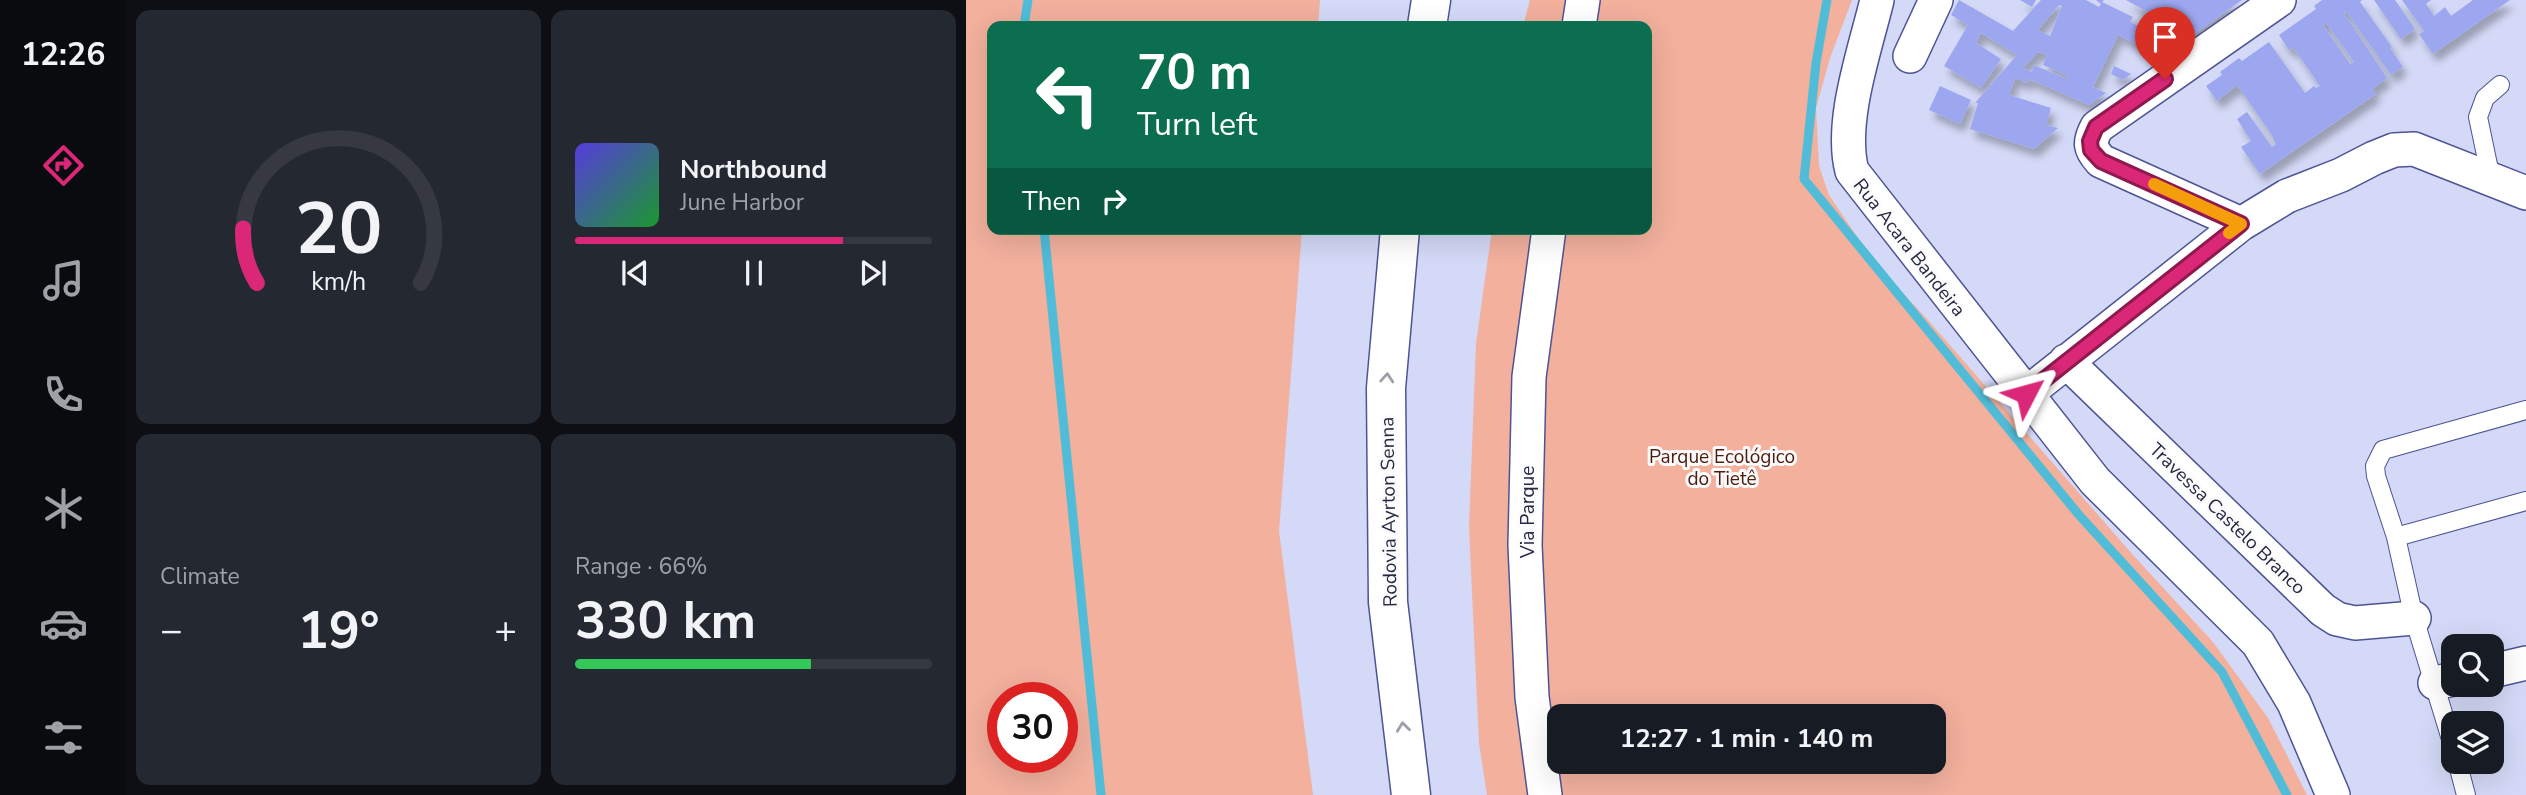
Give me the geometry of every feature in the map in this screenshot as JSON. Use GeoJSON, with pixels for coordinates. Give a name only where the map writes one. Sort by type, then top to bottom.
{"type":"FeatureCollection","features":[{"type":"Feature","properties":{"kind":"highway"},"geometry":{"type":"LineString","coordinates":[[1428,21],[1431,0]]}},
{"type":"Feature","properties":{"kind":"highway","name":"Rodovia Ayrton Senna"},"geometry":{"type":"LineString","coordinates":[[1399,235],[1386,388],[1388,602],[1411,795]]}},
{"type":"Feature","properties":{"kind":"street"},"geometry":{"type":"LineString","coordinates":[[1580,21],[1584,0]]}},
{"type":"Feature","properties":{"kind":"street","name":"Rua Acara Bandeira"},"geometry":{"type":"LineString","coordinates":[[1877,0],[1849,121],[1847,153],[1852,172],[2095,481],[2258,643],[2294,703],[2333,795]]}},
{"type":"Feature","properties":{"kind":"street"},"geometry":{"type":"LineString","coordinates":[[1910,57],[1936,0]]}},
{"type":"Feature","properties":{"kind":"street"},"geometry":{"type":"LineString","coordinates":[[2241,224],[2101,161],[2091,150],[2090,141],[2096,127],[2279,0]]}},
{"type":"Feature","properties":{"kind":"street"},"geometry":{"type":"LineString","coordinates":[[2026,394],[2241,224],[2287,196],[2374,158],[2394,150],[2414,149],[2526,193]]}},
{"type":"Feature","properties":{"kind":"street","name":"Via Parque"},"geometry":{"type":"LineString","coordinates":[[1545,795],[1532,697],[1525,545],[1529,377],[1548,235]]}},
{"type":"Feature","properties":{"kind":"street","name":"Travessa Castelo Branco"},"geometry":{"type":"LineString","coordinates":[[2066,361],[2323,610],[2337,619],[2355,623],[2414,618]]}},
{"type":"Feature","properties":{"kind":"street"},"geometry":{"type":"LineString","coordinates":[[2504,668],[2526,663]]}},
{"type":"Feature","properties":{"kind":"lane"},"geometry":{"type":"LineString","coordinates":[[2491,179],[2478,117],[2485,98],[2500,85]]}},
{"type":"Feature","properties":{"kind":"lane"},"geometry":{"type":"LineString","coordinates":[[2441,675],[2414,618],[2396,537],[2375,466],[2383,450],[2526,410]]}},
{"type":"Feature","properties":{"kind":"lane"},"geometry":{"type":"LineString","coordinates":[[2396,537],[2526,501]]}},
{"type":"Feature","properties":{"kind":"lane"},"geometry":{"type":"LineString","coordinates":[[2460,774],[2466,795]]}},
{"type":"Feature","properties":{"kind":"green space"},"geometry":{"type":"Polygon","coordinates":[[[966,0],[1320,0],[1318,21],[987,21],[987,235],[1302,235],[1279,531],[1313,795],[966,795],[966,0]]]}},
{"type":"Feature","properties":{"kind":"green space","name":"Parque Ecológico do Tietê"},"geometry":{"type":"Polygon","coordinates":[[[1530,0],[1852,0],[1830,58],[1816,108],[1819,166],[1829,195],[1874,262],[2213,642],[2268,718],[2307,795],[1487,795],[1479,743],[1469,527],[1476,344],[1491,235],[1652,235],[1652,21],[1524,21],[1530,0]]]}},
{"type":"Feature","properties":{"kind":"building"},"geometry":{"type":"Polygon","coordinates":[[[1959,0],[2013,31],[2041,0],[2086,0],[2099,7],[2101,4],[2096,0],[2104,0],[2102,2],[2133,17],[2130,22],[2162,38],[2154,53],[2118,35],[2093,87],[2106,93],[2089,105],[2029,79],[2027,83],[2015,78],[2009,95],[2051,108],[2046,125],[2058,128],[2034,149],[1970,129],[1978,103],[1975,103],[2017,55],[1981,33],[1976,43],[2001,59],[1981,88],[1944,66],[1968,25],[1951,15],[1959,0]],[[2059,5],[2038,30],[2050,36],[2062,6],[2059,5]],[[2038,52],[2023,68],[2032,72],[2034,65],[2067,79],[2068,76],[2043,65],[2047,55],[2038,52]]]}},
{"type":"Feature","properties":{"kind":"building"},"geometry":{"type":"Polygon","coordinates":[[[2020,0],[2036,0],[2032,7],[2020,0]]]}},
{"type":"Feature","properties":{"kind":"building"},"geometry":{"type":"Polygon","coordinates":[[[2126,0],[2242,0],[2191,36],[2126,0]]]}},
{"type":"Feature","properties":{"kind":"building"},"geometry":{"type":"Polygon","coordinates":[[[2322,0],[2362,0],[2360,2],[2403,67],[2391,75],[2346,11],[2344,13],[2387,78],[2372,89],[2376,94],[2260,174],[2241,147],[2251,141],[2237,119],[2247,112],[2272,147],[2276,144],[2270,132],[2237,85],[2217,101],[2206,86],[2239,58],[2242,61],[2269,42],[2305,93],[2314,86],[2320,86],[2293,47],[2289,50],[2279,35],[2316,9],[2314,6],[2322,0]],[[2326,23],[2323,25],[2350,64],[2354,62],[2326,23]]]}},
{"type":"Feature","properties":{"kind":"building"},"geometry":{"type":"Polygon","coordinates":[[[2374,0],[2395,0],[2415,29],[2401,39],[2374,0]]]}},
{"type":"Feature","properties":{"kind":"building"},"geometry":{"type":"Polygon","coordinates":[[[2402,0],[2431,0],[2426,4],[2434,16],[2445,7],[2451,16],[2473,0],[2510,0],[2433,54],[2419,34],[2424,31],[2402,0]]]}},
{"type":"Feature","properties":{"kind":"building"},"geometry":{"type":"Polygon","coordinates":[[[2114,66],[2131,74],[2123,80],[2111,74],[2114,66]]]}},
{"type":"Feature","properties":{"kind":"building"},"geometry":{"type":"Polygon","coordinates":[[[1940,86],[1971,100],[1960,124],[1929,110],[1940,86]]]}},
{"type":"Feature","properties":{"kind":"waterway"},"geometry":{"type":"LineString","coordinates":[[1025,21],[1028,0]]}},
{"type":"Feature","properties":{"kind":"waterway"},"geometry":{"type":"LineString","coordinates":[[1827,0],[1816,63],[1804,179],[2079,515],[2222,672],[2287,795]]}},
{"type":"Feature","properties":{"kind":"waterway"},"geometry":{"type":"LineString","coordinates":[[1045,235],[1101,795]]}},
{"type":"Feature","properties":{"kind":"slow traffic"},"geometry":{"type":"LineString","coordinates":[[2154,184],[2241,224],[2229,233]]}},
{"type":"Feature","properties":{"kind":"route"},"geometry":{"type":"LineString","coordinates":[[2026,394],[2241,224],[2101,161],[2091,150],[2090,141],[2096,127],[2165,79]]}}]}
